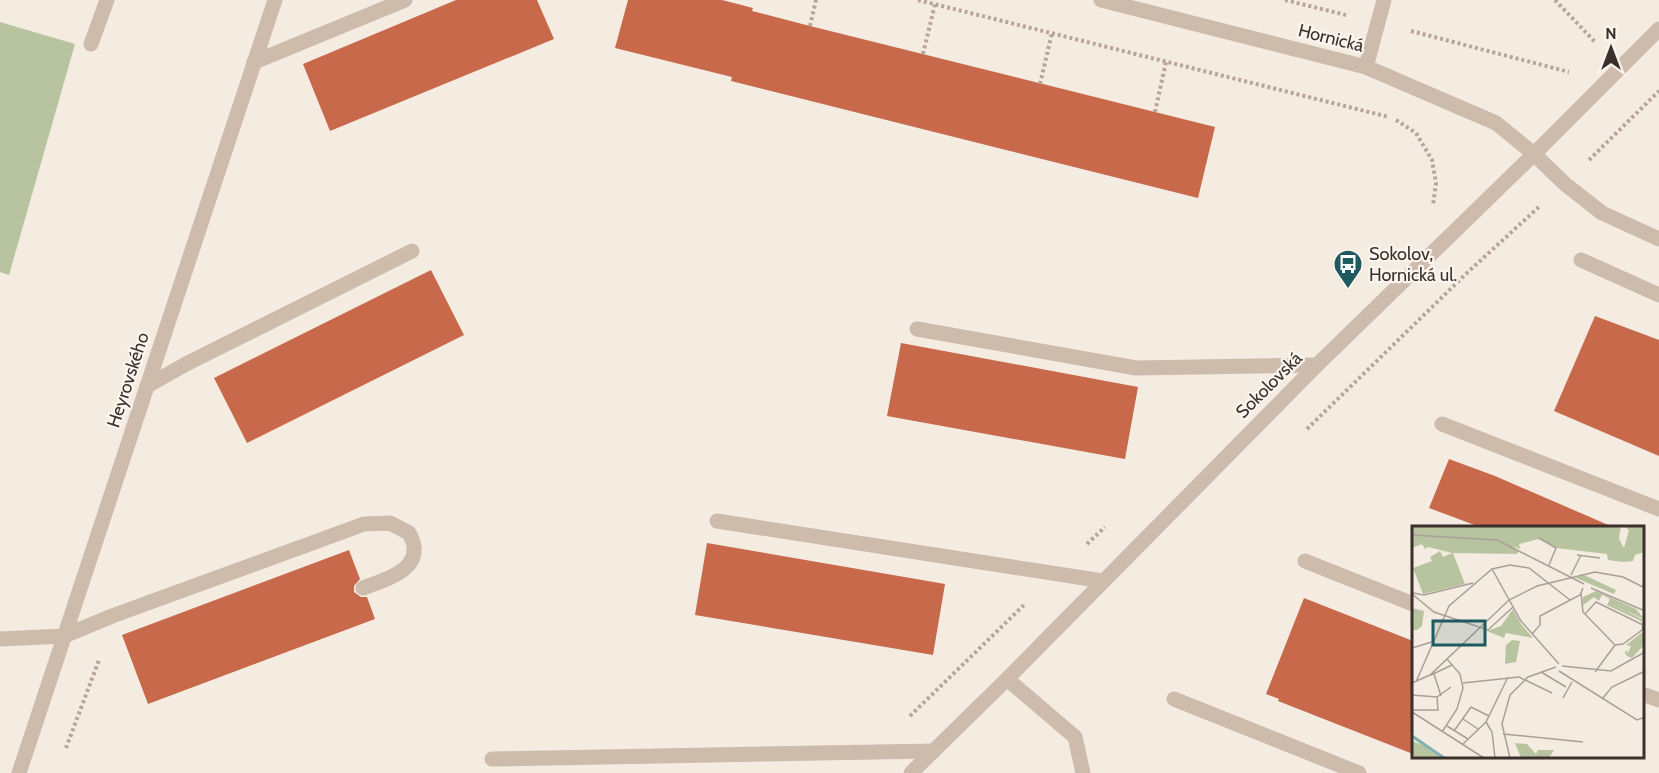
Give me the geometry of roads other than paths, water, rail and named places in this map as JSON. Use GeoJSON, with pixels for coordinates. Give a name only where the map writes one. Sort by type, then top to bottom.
{"type":"FeatureCollection","features":[{"type":"Feature","properties":{"kind":"street"},"geometry":{"type":"LineString","coordinates":[[91,44],[107,0]]}},
{"type":"Feature","properties":{"kind":"street","name":"Heyrovského"},"geometry":{"type":"LineString","coordinates":[[19,773],[275,0]]}},
{"type":"Feature","properties":{"kind":"street"},"geometry":{"type":"LineString","coordinates":[[254,62],[405,0]]}},
{"type":"Feature","properties":{"kind":"street","name":"Hornická"},"geometry":{"type":"LineString","coordinates":[[1101,0],[1366,67],[1496,123],[1534,154],[1565,184],[1602,213],[1659,239]]}},
{"type":"Feature","properties":{"kind":"street"},"geometry":{"type":"LineString","coordinates":[[1366,67],[1384,0]]}},
{"type":"Feature","properties":{"kind":"street","name":"Sokolovská"},"geometry":{"type":"LineString","coordinates":[[911,773],[1317,365],[1659,29]]}},
{"type":"Feature","properties":{"kind":"street"},"geometry":{"type":"LineString","coordinates":[[147,387],[186,364],[412,251]]}},
{"type":"Feature","properties":{"kind":"street"},"geometry":{"type":"LineString","coordinates":[[1581,261],[1659,295]]}},
{"type":"Feature","properties":{"kind":"street"},"geometry":{"type":"LineString","coordinates":[[916,329],[1136,368],[1317,365]]}},
{"type":"Feature","properties":{"kind":"street"},"geometry":{"type":"LineString","coordinates":[[1442,424],[1659,509]]}},
{"type":"Feature","properties":{"kind":"street"},"geometry":{"type":"LineString","coordinates":[[717,521],[1103,581]]}},
{"type":"Feature","properties":{"kind":"street"},"geometry":{"type":"LineString","coordinates":[[0,639],[64,636],[112,616],[363,524],[390,523],[409,533],[415,547],[411,563],[395,575],[363,588]]}},
{"type":"Feature","properties":{"kind":"street"},"geometry":{"type":"LineString","coordinates":[[1305,561],[1412,604]]}},
{"type":"Feature","properties":{"kind":"street"},"geometry":{"type":"LineString","coordinates":[[1007,679],[1075,737],[1083,773]]}},
{"type":"Feature","properties":{"kind":"street"},"geometry":{"type":"LineString","coordinates":[[1644,695],[1659,700]]}},
{"type":"Feature","properties":{"kind":"street"},"geometry":{"type":"LineString","coordinates":[[1174,699],[1359,773]]}},
{"type":"Feature","properties":{"kind":"street"},"geometry":{"type":"LineString","coordinates":[[492,759],[934,751]]}},
{"type":"Feature","properties":{"kind":"place","name":"Sokolov, Hornická ul."},"geometry":{"type":"Point","coordinates":[1348,290]}}]}
